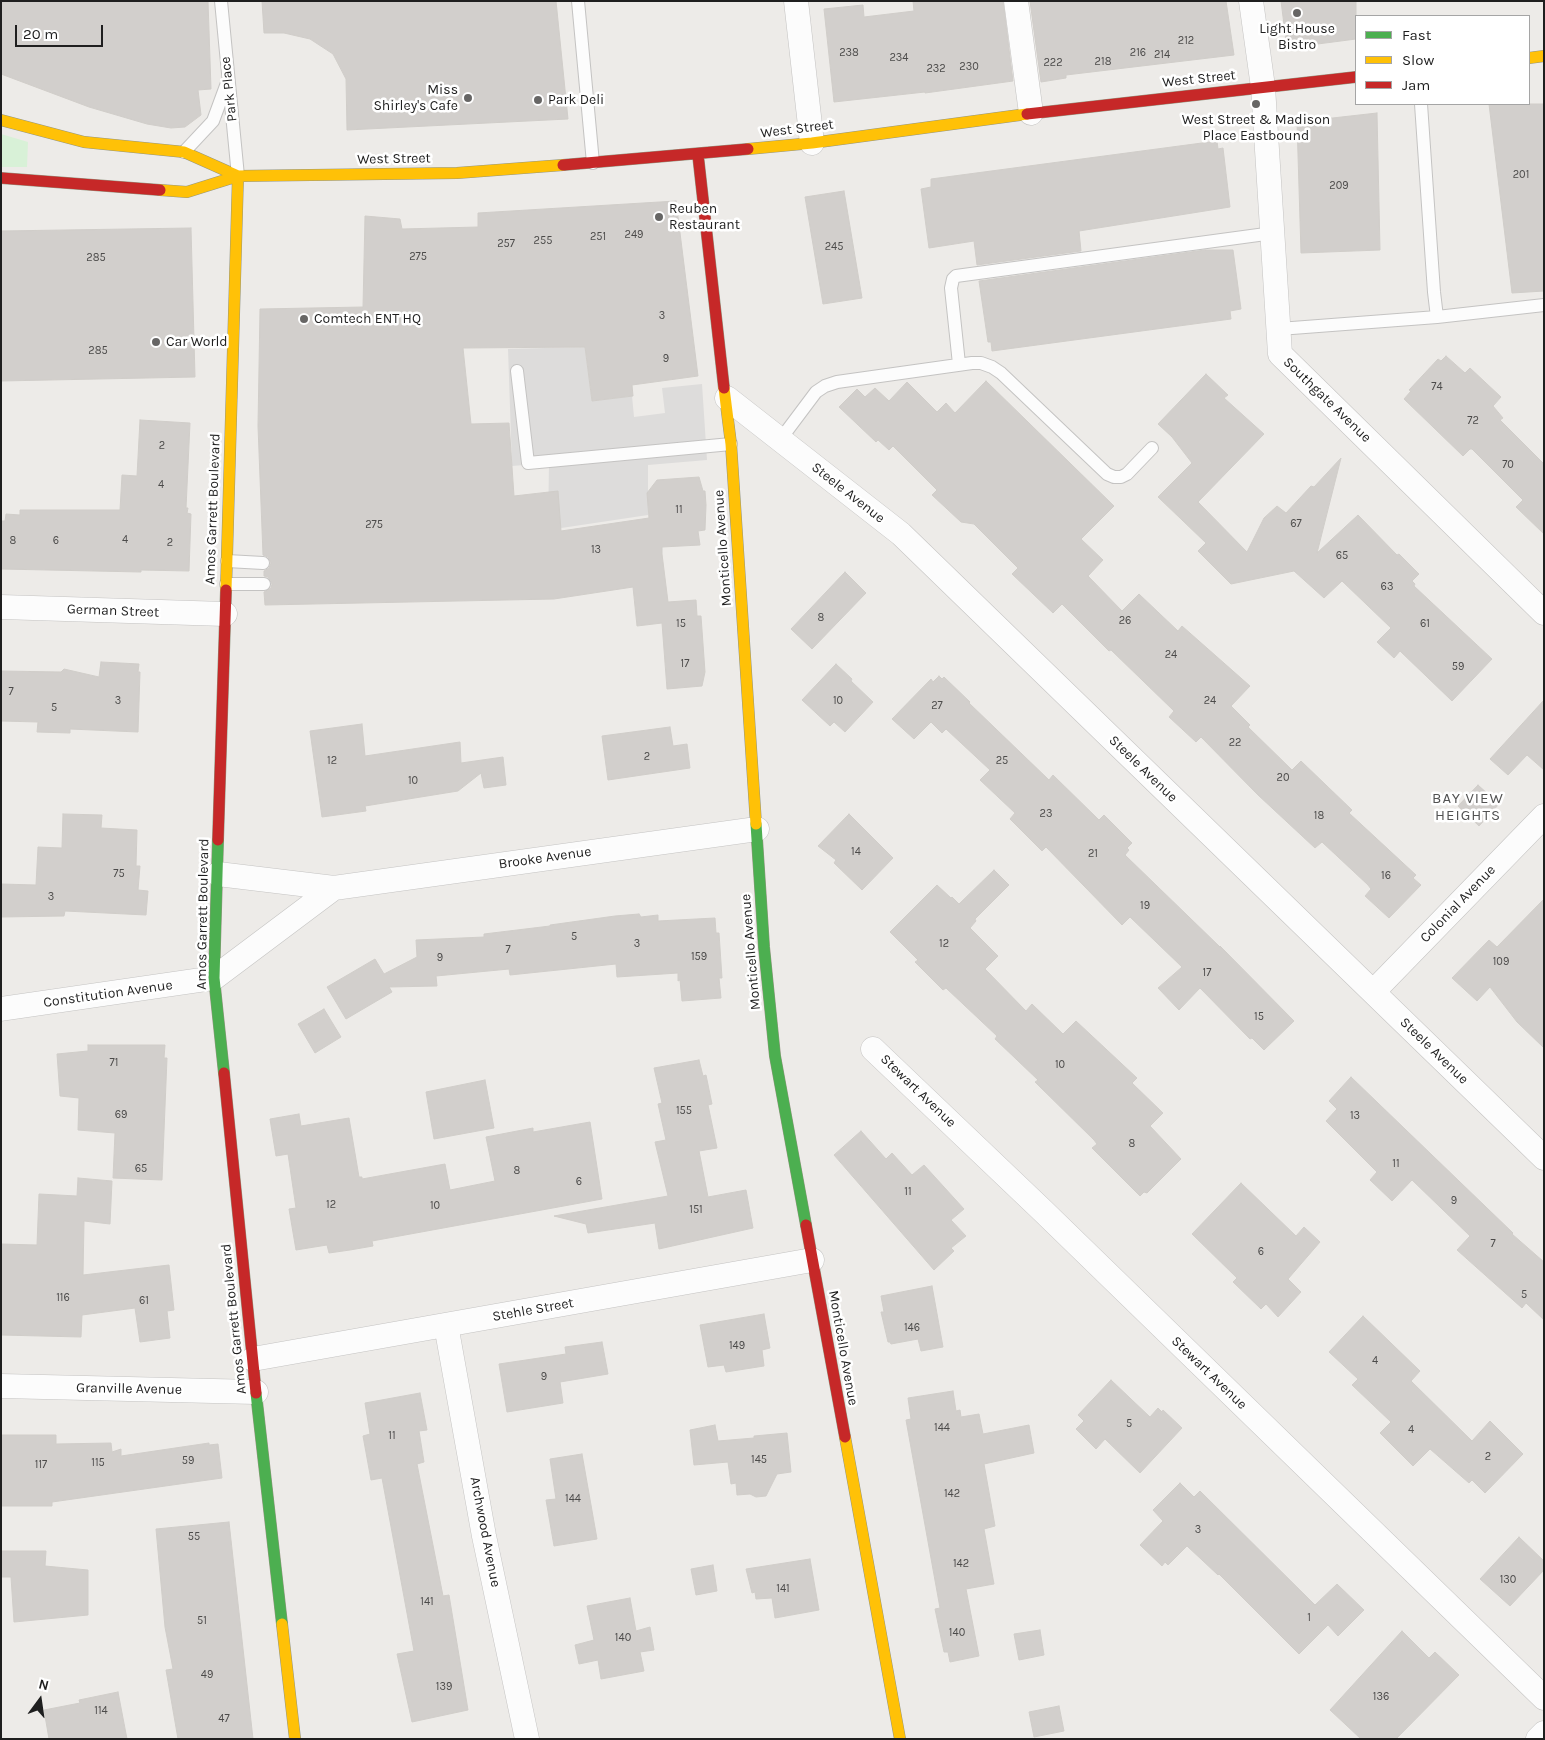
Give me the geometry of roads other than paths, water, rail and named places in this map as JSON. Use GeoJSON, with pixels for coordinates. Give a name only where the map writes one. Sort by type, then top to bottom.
{"type":"FeatureCollection","features":[{"type":"Feature","properties":{"kind":"street"},"geometry":{"type":"LineString","coordinates":[[796,1],[812,143]]}},
{"type":"Feature","properties":{"kind":"street"},"geometry":{"type":"LineString","coordinates":[[1016,1],[1031,113]]}},
{"type":"Feature","properties":{"kind":"street","name":"Southgate Avenue"},"geometry":{"type":"LineString","coordinates":[[1251,1],[1263,87],[1280,354],[1544,613]]}},
{"type":"Feature","properties":{"kind":"street"},"geometry":{"type":"LineString","coordinates":[[1530,58],[1544,56]]}},
{"type":"Feature","properties":{"kind":"street","name":"West Street"},"geometry":{"type":"LineString","coordinates":[[1,178],[187,192],[238,176],[457,173],[592,163],[698,155],[812,143],[1031,113],[1355,77]]}},
{"type":"Feature","properties":{"kind":"street","name":"West Street"},"geometry":{"type":"LineString","coordinates":[[1,120],[84,142],[184,152],[238,176]]}},
{"type":"Feature","properties":{"kind":"street","name":"Monticello Avenue"},"geometry":{"type":"LineString","coordinates":[[698,155],[713,300],[731,444],[764,947],[775,1056],[900,1739]]}},
{"type":"Feature","properties":{"kind":"street","name":"Amos Garrett Boulevard"},"geometry":{"type":"LineString","coordinates":[[238,176],[214,978],[256,1392],[295,1739]]}},
{"type":"Feature","properties":{"kind":"street","name":"Steele Avenue"},"geometry":{"type":"LineString","coordinates":[[726,398],[901,534],[1544,1158]]}},
{"type":"Feature","properties":{"kind":"street","name":"German Street"},"geometry":{"type":"LineString","coordinates":[[1,607],[225,614]]}},
{"type":"Feature","properties":{"kind":"street","name":"Colonial Avenue"},"geometry":{"type":"LineString","coordinates":[[1373,992],[1544,816]]}},
{"type":"Feature","properties":{"kind":"street","name":"Brooke Avenue"},"geometry":{"type":"LineString","coordinates":[[218,874],[334,888],[757,829]]}},
{"type":"Feature","properties":{"kind":"street","name":"Brooke Avenue"},"geometry":{"type":"LineString","coordinates":[[214,978],[334,888]]}},
{"type":"Feature","properties":{"kind":"street","name":"Constitution Avenue"},"geometry":{"type":"LineString","coordinates":[[1,1009],[214,978]]}},
{"type":"Feature","properties":{"kind":"street","name":"Stewart Avenue"},"geometry":{"type":"LineString","coordinates":[[873,1049],[1050,1218],[1544,1698]]}},
{"type":"Feature","properties":{"kind":"street","name":"Stehle Street"},"geometry":{"type":"LineString","coordinates":[[253,1360],[812,1260]]}},
{"type":"Feature","properties":{"kind":"street","name":"Archwood Avenue"},"geometry":{"type":"LineString","coordinates":[[446,1325],[484,1536],[527,1739]]}},
{"type":"Feature","properties":{"kind":"street","name":"Granville Avenue"},"geometry":{"type":"LineString","coordinates":[[1,1386],[256,1392]]}},
{"type":"Feature","properties":{"kind":"street"},"geometry":{"type":"LineString","coordinates":[[1538,1739],[1544,1733]]}},
{"type":"Feature","properties":{"kind":"lane","name":"Park Place"},"geometry":{"type":"LineString","coordinates":[[221,1],[238,176]]}},
{"type":"Feature","properties":{"kind":"lane"},"geometry":{"type":"LineString","coordinates":[[578,1],[592,163]]}},
{"type":"Feature","properties":{"kind":"lane"},"geometry":{"type":"LineString","coordinates":[[184,152],[213,121],[228,79]]}},
{"type":"Feature","properties":{"kind":"lane"},"geometry":{"type":"LineString","coordinates":[[1421,105],[1437,317]]}},
{"type":"Feature","properties":{"kind":"lane"},"geometry":{"type":"LineString","coordinates":[[960,364],[951,288],[953,279],[956,276],[1273,233]]}},
{"type":"Feature","properties":{"kind":"lane"},"geometry":{"type":"LineString","coordinates":[[1279,328],[1437,317],[1544,305]]}},
{"type":"Feature","properties":{"kind":"lane"},"geometry":{"type":"LineString","coordinates":[[780,440],[816,392],[825,386],[837,382],[960,364],[981,363],[1001,373],[1107,474],[1114,477],[1122,477],[1152,448]]}},
{"type":"Feature","properties":{"kind":"lane"},"geometry":{"type":"LineString","coordinates":[[517,371],[528,463],[731,444]]}},
{"type":"Feature","properties":{"kind":"lane"},"geometry":{"type":"LineString","coordinates":[[226,560],[264,563]]}},
{"type":"Feature","properties":{"kind":"lane"},"geometry":{"type":"LineString","coordinates":[[226,584],[264,584]]}},
{"type":"Feature","properties":{"kind":"place","name":"Light House Bistro"},"geometry":{"type":"Point","coordinates":[1297,13]}},
{"type":"Feature","properties":{"kind":"place","name":"Miss Shirley's Cafe"},"geometry":{"type":"Point","coordinates":[468,98]}},
{"type":"Feature","properties":{"kind":"place","name":"Park Deli"},"geometry":{"type":"Point","coordinates":[538,100]}},
{"type":"Feature","properties":{"kind":"place","name":"West Street & Madison Place Eastbound"},"geometry":{"type":"Point","coordinates":[1256,104]}},
{"type":"Feature","properties":{"kind":"place","name":"Reuben Restaurant"},"geometry":{"type":"Point","coordinates":[659,217]}},
{"type":"Feature","properties":{"kind":"place","name":"Comtech ENT HQ"},"geometry":{"type":"Point","coordinates":[304,319]}},
{"type":"Feature","properties":{"kind":"place","name":"Car World"},"geometry":{"type":"Point","coordinates":[156,342]}},
{"type":"Feature","properties":{"kind":"district","name":"BAY VIEW HEIGHTS"},"geometry":{"type":"Point","coordinates":[1468,808]}}]}
